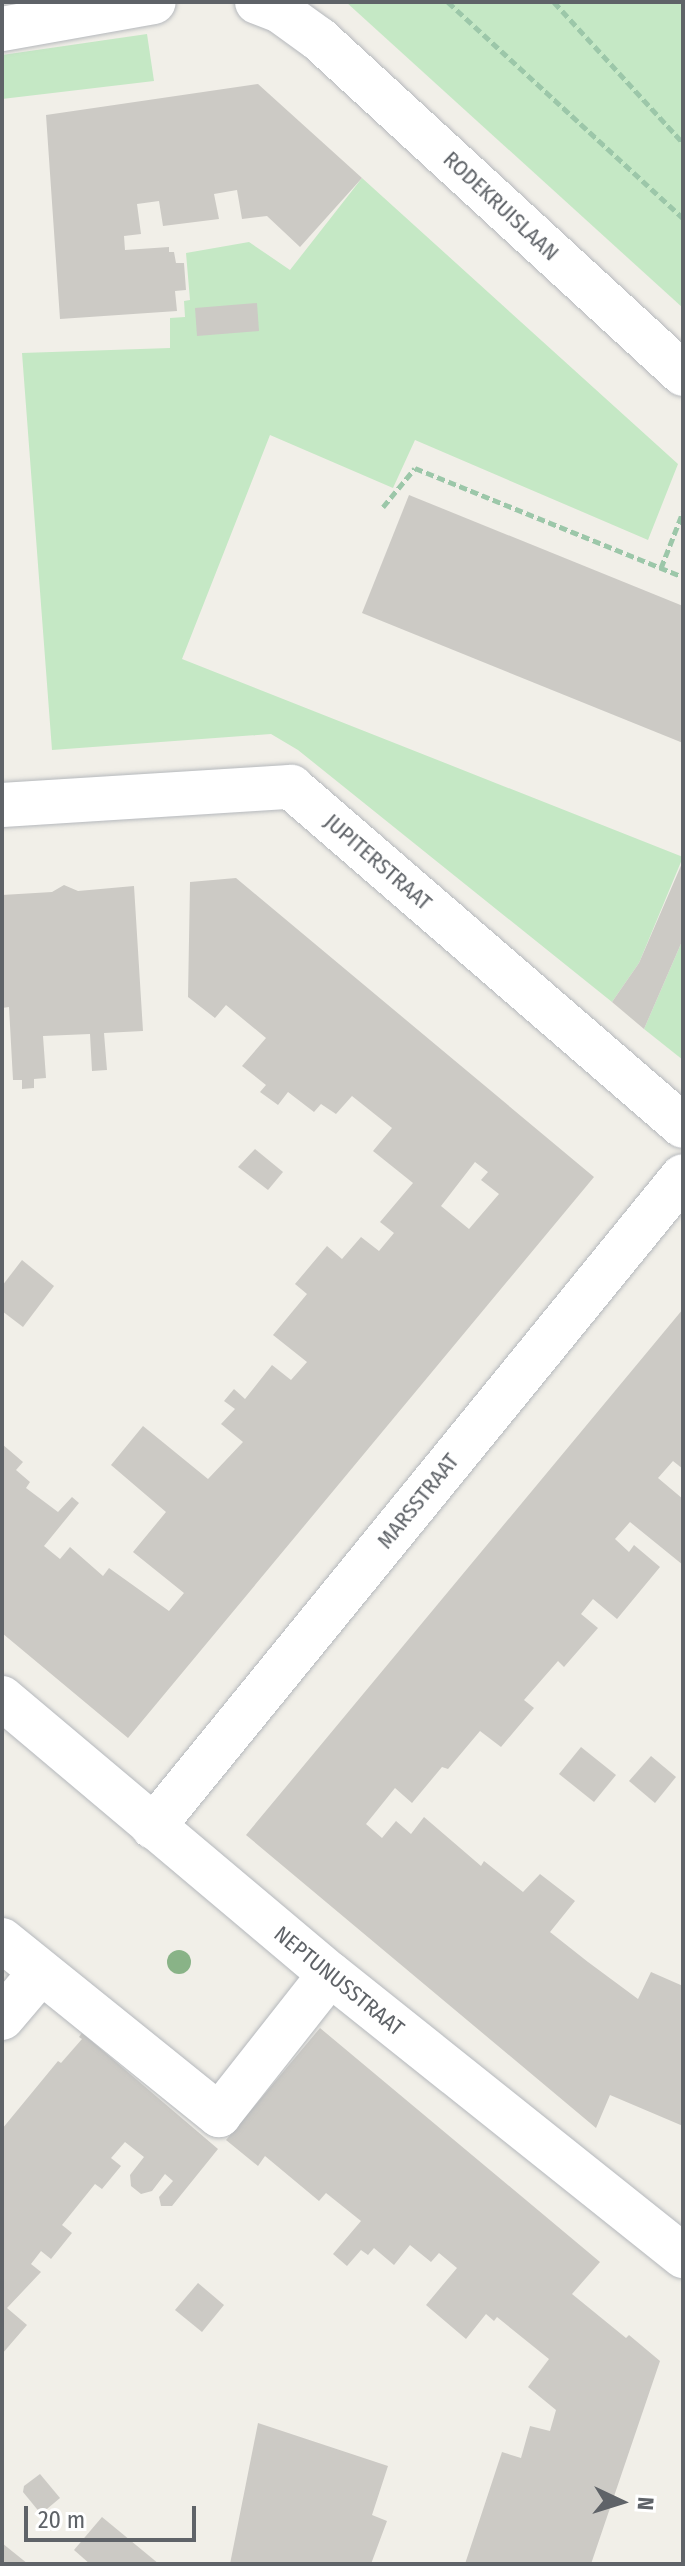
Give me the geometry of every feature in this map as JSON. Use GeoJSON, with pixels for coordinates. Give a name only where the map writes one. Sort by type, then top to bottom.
{"type":"FeatureCollection","features":[{"type":"Feature","properties":{"kind":"street"},"geometry":{"type":"LineString","coordinates":[[2,29],[154,2]]}},
{"type":"Feature","properties":{"kind":"street","name":"RODEKRUISLAAN"},"geometry":{"type":"LineString","coordinates":[[257,2],[280,11],[319,39],[683,374]]}},
{"type":"Feature","properties":{"kind":"street","name":"JUPITERSTRAAT"},"geometry":{"type":"LineString","coordinates":[[2,805],[291,787],[683,1126]]}},
{"type":"Feature","properties":{"kind":"street","name":"MARSSTRAAT"},"geometry":{"type":"LineString","coordinates":[[153,1827],[683,1176]]}},
{"type":"Feature","properties":{"kind":"street","name":"NEPTUNUSSTRAAT"},"geometry":{"type":"LineString","coordinates":[[2,1698],[330,1974],[683,2256]]}},
{"type":"Feature","properties":{"kind":"street"},"geometry":{"type":"LineString","coordinates":[[2,1940],[219,2115],[330,1974]]}},
{"type":"Feature","properties":{"kind":"street"},"geometry":{"type":"LineString","coordinates":[[2,2018],[41,1972]]}},
{"type":"Feature","properties":{"kind":"path"},"geometry":{"type":"LineString","coordinates":[[448,2],[683,218]]}},
{"type":"Feature","properties":{"kind":"path"},"geometry":{"type":"LineString","coordinates":[[554,2],[683,143]]}},
{"type":"Feature","properties":{"kind":"path"},"geometry":{"type":"LineString","coordinates":[[383,507],[415,468],[683,577]]}},
{"type":"Feature","properties":{"kind":"path"},"geometry":{"type":"LineString","coordinates":[[661,568],[683,512]]}},
{"type":"Feature","properties":{"kind":"green space"},"geometry":{"type":"Polygon","coordinates":[[[346,2],[683,2],[683,308],[346,2]]]}},
{"type":"Feature","properties":{"kind":"green space"},"geometry":{"type":"Polygon","coordinates":[[[147,34],[154,81],[2,99],[2,55],[147,34]]]}},
{"type":"Feature","properties":{"kind":"green space"},"geometry":{"type":"Polygon","coordinates":[[[362,178],[678,464],[648,540],[415,440],[393,488],[270,435],[182,659],[683,857],[639,963],[612,1002],[298,750],[271,734],[52,750],[22,353],[170,348],[170,318],[185,317],[184,301],[190,300],[186,253],[249,242],[290,270],[362,178]]]}},
{"type":"Feature","properties":{"kind":"green space"},"geometry":{"type":"Polygon","coordinates":[[[683,939],[683,1060],[644,1029],[683,939]]]}},
{"type":"Feature","properties":{"kind":"building"},"geometry":{"type":"Polygon","coordinates":[[[258,84],[362,178],[300,247],[267,216],[242,219],[237,190],[214,194],[219,219],[163,226],[159,201],[137,204],[141,234],[124,236],[125,250],[169,247],[169,252],[174,252],[176,263],[184,263],[186,290],[175,291],[177,311],[60,319],[46,115],[258,84]]]}},
{"type":"Feature","properties":{"kind":"building"},"geometry":{"type":"Polygon","coordinates":[[[257,303],[259,331],[197,336],[195,308],[257,303]]]}},
{"type":"Feature","properties":{"kind":"building"},"geometry":{"type":"Polygon","coordinates":[[[409,495],[683,606],[683,743],[362,613],[409,495]]]}},
{"type":"Feature","properties":{"kind":"building"},"geometry":{"type":"Polygon","coordinates":[[[683,861],[683,939],[644,1029],[612,1002],[639,963],[683,861]]]}},
{"type":"Feature","properties":{"kind":"building"},"geometry":{"type":"Polygon","coordinates":[[[236,878],[594,1177],[128,1738],[2,1633],[2,1444],[23,1462],[16,1470],[30,1482],[26,1488],[58,1512],[72,1497],[79,1503],[44,1546],[60,1559],[70,1547],[103,1576],[109,1568],[169,1611],[184,1593],[133,1552],[166,1512],[111,1465],[143,1426],[208,1479],[243,1442],[221,1424],[235,1409],[224,1401],[234,1389],[245,1399],[272,1365],[291,1380],[307,1362],[273,1335],[307,1294],[295,1284],[327,1246],[342,1259],[361,1237],[379,1251],[394,1233],[380,1222],[413,1183],[373,1151],[392,1128],[352,1096],[336,1114],[321,1104],[314,1112],[288,1092],[278,1105],[260,1092],[266,1085],[242,1066],[266,1038],[226,1005],[215,1018],[188,997],[190,882],[236,878]],[[475,1162],[441,1206],[469,1229],[499,1194],[481,1180],[488,1172],[475,1162]]]}},
{"type":"Feature","properties":{"kind":"building"},"geometry":{"type":"Polygon","coordinates":[[[64,885],[78,891],[134,886],[143,1031],[104,1033],[107,1070],[92,1071],[90,1034],[43,1036],[46,1078],[34,1079],[34,1088],[22,1089],[22,1080],[13,1080],[9,1007],[2,1008],[2,895],[52,892],[64,885]]]}},
{"type":"Feature","properties":{"kind":"building"},"geometry":{"type":"Polygon","coordinates":[[[255,1149],[283,1172],[268,1190],[238,1167],[255,1149]]]}},
{"type":"Feature","properties":{"kind":"building"},"geometry":{"type":"Polygon","coordinates":[[[22,1260],[54,1286],[23,1327],[2,1311],[2,1286],[22,1260]]]}},
{"type":"Feature","properties":{"kind":"building"},"geometry":{"type":"Polygon","coordinates":[[[683,1309],[683,1469],[673,1461],[658,1478],[683,1499],[683,1565],[630,1522],[615,1539],[629,1552],[634,1545],[660,1567],[617,1619],[593,1599],[581,1614],[598,1628],[564,1667],[558,1661],[524,1700],[534,1708],[501,1747],[480,1731],[448,1769],[442,1767],[412,1803],[395,1788],[366,1824],[382,1838],[396,1821],[411,1834],[424,1817],[481,1866],[484,1861],[523,1892],[540,1874],[575,1901],[550,1932],[588,1962],[638,1999],[651,1972],[683,1986],[683,2126],[610,2095],[596,2128],[246,1835],[683,1309]]]}},
{"type":"Feature","properties":{"kind":"building"},"geometry":{"type":"Polygon","coordinates":[[[581,1747],[616,1775],[594,1802],[559,1774],[581,1747]]]}},
{"type":"Feature","properties":{"kind":"building"},"geometry":{"type":"Polygon","coordinates":[[[651,1756],[676,1777],[655,1803],[629,1781],[651,1756]]]}},
{"type":"Feature","properties":{"kind":"building"},"geometry":{"type":"Polygon","coordinates":[[[320,2028],[600,2262],[572,2294],[660,2361],[591,2564],[465,2564],[502,2452],[521,2458],[530,2426],[550,2431],[556,2410],[528,2387],[549,2359],[497,2317],[494,2321],[486,2314],[466,2339],[426,2305],[457,2268],[439,2253],[431,2262],[410,2245],[394,2265],[374,2248],[368,2255],[361,2250],[347,2266],[333,2254],[361,2221],[326,2193],[319,2201],[265,2156],[258,2166],[226,2140],[320,2028]]]}},
{"type":"Feature","properties":{"kind":"building"},"geometry":{"type":"Polygon","coordinates":[[[82,2033],[218,2149],[172,2206],[161,2206],[159,2197],[173,2181],[165,2174],[152,2191],[141,2194],[131,2186],[130,2175],[144,2157],[125,2142],[111,2158],[121,2166],[102,2189],[95,2184],[62,2225],[72,2233],[51,2259],[41,2251],[31,2264],[41,2272],[7,2308],[27,2325],[2,2354],[2,2129],[58,2061],[61,2063],[82,2039],[79,2037],[82,2033]]]}},
{"type":"Feature","properties":{"kind":"building"},"geometry":{"type":"Polygon","coordinates":[[[198,2283],[224,2305],[202,2332],[175,2310],[198,2283]]]}},
{"type":"Feature","properties":{"kind":"building"},"geometry":{"type":"Polygon","coordinates":[[[258,2423],[388,2466],[372,2515],[387,2521],[371,2564],[230,2564],[258,2423]]]}},
{"type":"Feature","properties":{"kind":"building"},"geometry":{"type":"Polygon","coordinates":[[[40,2474],[60,2498],[41,2514],[23,2492],[24,2486],[40,2474]]]}},
{"type":"Feature","properties":{"kind":"building"},"geometry":{"type":"Polygon","coordinates":[[[102,2517],[159,2564],[90,2564],[74,2550],[102,2517]]]}},
{"type":"Feature","properties":{"kind":"building"},"geometry":{"type":"Polygon","coordinates":[[[2,2543],[28,2564],[2,2564],[2,2543]]]}}]}
